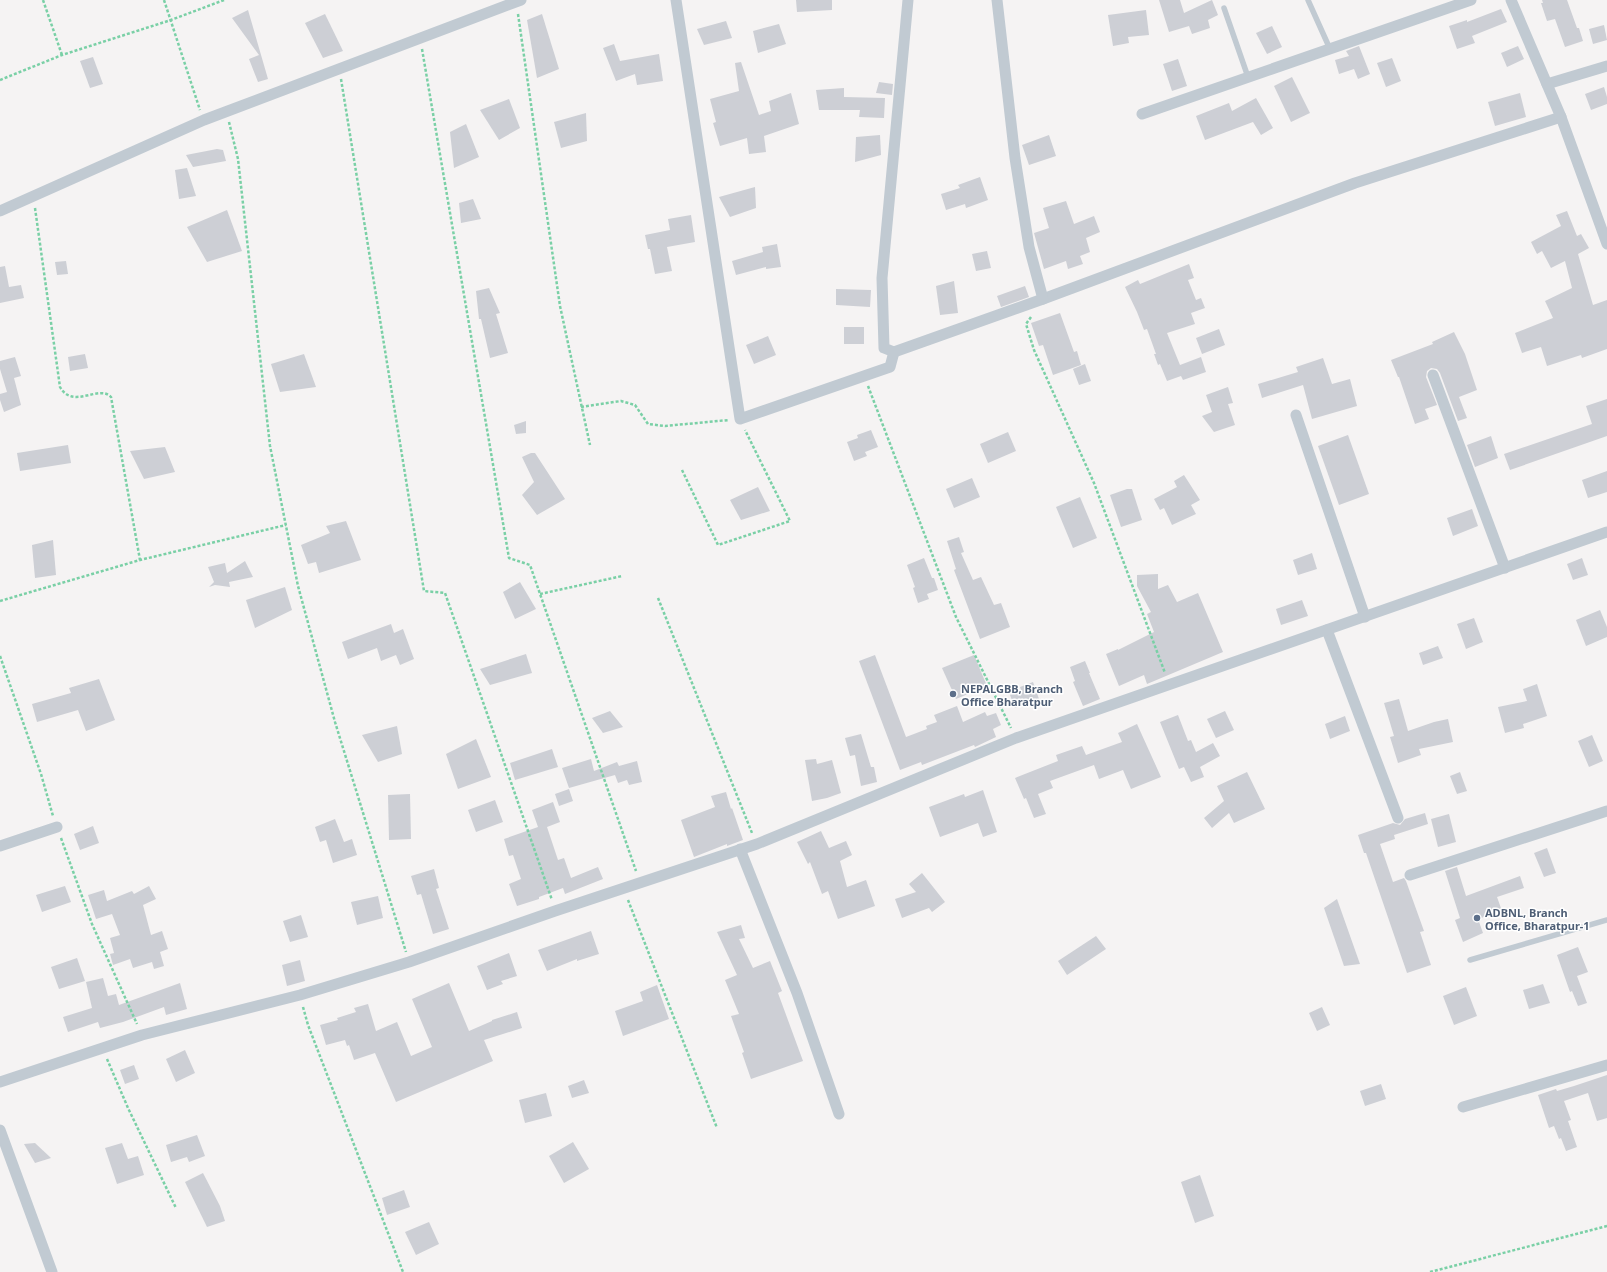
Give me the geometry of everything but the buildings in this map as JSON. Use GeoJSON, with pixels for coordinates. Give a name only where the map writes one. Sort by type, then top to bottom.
{"type":"FeatureCollection","features":[{"type":"Feature","properties":{"kind":"street"},"geometry":{"type":"LineString","coordinates":[[676,0],[740,419],[890,367],[894,352]]}},
{"type":"Feature","properties":{"kind":"street"},"geometry":{"type":"LineString","coordinates":[[908,0],[882,278],[884,348],[894,352],[1043,299],[1355,183],[1561,117]]}},
{"type":"Feature","properties":{"kind":"street"},"geometry":{"type":"LineString","coordinates":[[997,0],[1015,158],[1029,247],[1043,299]]}},
{"type":"Feature","properties":{"kind":"street"},"geometry":{"type":"LineString","coordinates":[[1142,114],[1472,0]]}},
{"type":"Feature","properties":{"kind":"street"},"geometry":{"type":"LineString","coordinates":[[1511,0],[1561,117],[1607,244]]}},
{"type":"Feature","properties":{"kind":"street"},"geometry":{"type":"LineString","coordinates":[[0,211],[204,120],[519,1]]}},
{"type":"Feature","properties":{"kind":"street"},"geometry":{"type":"LineString","coordinates":[[1547,84],[1607,66]]}},
{"type":"Feature","properties":{"kind":"street"},"geometry":{"type":"LineString","coordinates":[[1433,376],[1505,568]]}},
{"type":"Feature","properties":{"kind":"street"},"geometry":{"type":"LineString","coordinates":[[1296,414],[1365,617]]}},
{"type":"Feature","properties":{"kind":"street"},"geometry":{"type":"LineString","coordinates":[[0,1082],[103,1047],[300,995],[409,962],[640,882],[757,844],[1016,738],[1607,532]]}},
{"type":"Feature","properties":{"kind":"street"},"geometry":{"type":"LineString","coordinates":[[1327,630],[1398,818]]}},
{"type":"Feature","properties":{"kind":"street"},"geometry":{"type":"LineString","coordinates":[[1410,875],[1607,812]]}},
{"type":"Feature","properties":{"kind":"street"},"geometry":{"type":"LineString","coordinates":[[0,846],[57,827]]}},
{"type":"Feature","properties":{"kind":"street"},"geometry":{"type":"LineString","coordinates":[[740,849],[797,993],[839,1114]]}},
{"type":"Feature","properties":{"kind":"street"},"geometry":{"type":"LineString","coordinates":[[1463,1107],[1607,1064]]}},
{"type":"Feature","properties":{"kind":"street"},"geometry":{"type":"LineString","coordinates":[[0,1130],[52,1272]]}},
{"type":"Feature","properties":{"kind":"lane"},"geometry":{"type":"LineString","coordinates":[[1308,0],[1330,49]]}},
{"type":"Feature","properties":{"kind":"lane"},"geometry":{"type":"LineString","coordinates":[[1224,8],[1248,77]]}},
{"type":"Feature","properties":{"kind":"lane"},"geometry":{"type":"LineString","coordinates":[[1470,960],[1607,920]]}},
{"type":"Feature","properties":{"kind":"path"},"geometry":{"type":"LineString","coordinates":[[43,0],[62,55]]}},
{"type":"Feature","properties":{"kind":"path"},"geometry":{"type":"LineString","coordinates":[[164,0],[204,120]]}},
{"type":"Feature","properties":{"kind":"path"},"geometry":{"type":"LineString","coordinates":[[0,80],[62,55],[171,20],[224,0]]}},
{"type":"Feature","properties":{"kind":"path"},"geometry":{"type":"LineString","coordinates":[[519,1],[560,306],[590,445]]}},
{"type":"Feature","properties":{"kind":"path"},"geometry":{"type":"LineString","coordinates":[[421,38],[509,558],[530,566],[640,882]]}},
{"type":"Feature","properties":{"kind":"path"},"geometry":{"type":"LineString","coordinates":[[340,69],[424,591],[445,593],[555,911]]}},
{"type":"Feature","properties":{"kind":"path"},"geometry":{"type":"LineString","coordinates":[[226,112],[238,159],[270,446],[298,586],[335,722],[409,962]]}},
{"type":"Feature","properties":{"kind":"path"},"geometry":{"type":"LineString","coordinates":[[33,196],[60,387],[69,396],[76,397],[105,393],[111,397],[140,560]]}},
{"type":"Feature","properties":{"kind":"path"},"geometry":{"type":"LineString","coordinates":[[1043,299],[1026,324],[1034,350],[1094,483],[1169,685]]}},
{"type":"Feature","properties":{"kind":"path"},"geometry":{"type":"LineString","coordinates":[[864,376],[956,616],[1016,738]]}},
{"type":"Feature","properties":{"kind":"path"},"geometry":{"type":"LineString","coordinates":[[581,407],[621,401],[635,405],[648,424],[665,426],[740,419],[790,521],[718,545],[682,470]]}},
{"type":"Feature","properties":{"kind":"path"},"geometry":{"type":"LineString","coordinates":[[0,601],[140,560],[286,525]]}},
{"type":"Feature","properties":{"kind":"path"},"geometry":{"type":"LineString","coordinates":[[540,594],[622,576]]}},
{"type":"Feature","properties":{"kind":"path"},"geometry":{"type":"LineString","coordinates":[[658,598],[757,844]]}},
{"type":"Feature","properties":{"kind":"path"},"geometry":{"type":"LineString","coordinates":[[0,656],[41,774],[57,827],[92,924],[142,1036]]}},
{"type":"Feature","properties":{"kind":"path"},"geometry":{"type":"LineString","coordinates":[[624,888],[718,1128]]}},
{"type":"Feature","properties":{"kind":"path"},"geometry":{"type":"LineString","coordinates":[[300,995],[308,1025],[403,1272]]}},
{"type":"Feature","properties":{"kind":"path"},"geometry":{"type":"LineString","coordinates":[[103,1047],[128,1108],[176,1208]]}},
{"type":"Feature","properties":{"kind":"path"},"geometry":{"type":"LineString","coordinates":[[1430,1272],[1444,1271],[1607,1226]]}},
{"type":"Feature","properties":{"kind":"place","name":"NEPALGBB, Branch Office Bharatpur"},"geometry":{"type":"Point","coordinates":[953,694]}},
{"type":"Feature","properties":{"kind":"place","name":"ADBNL, Branch Office, Bharatpur-1"},"geometry":{"type":"Point","coordinates":[1477,918]}}]}
